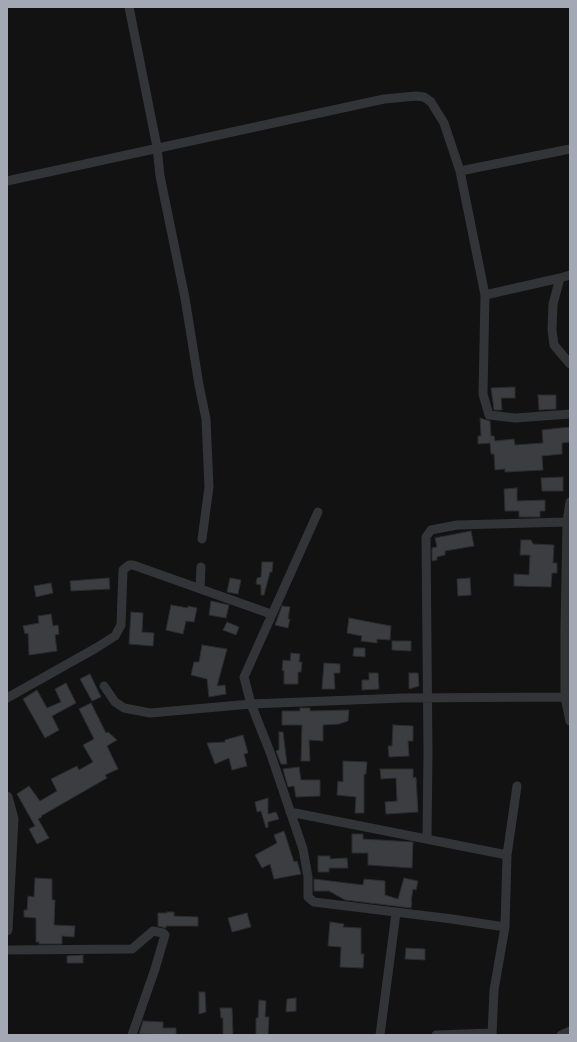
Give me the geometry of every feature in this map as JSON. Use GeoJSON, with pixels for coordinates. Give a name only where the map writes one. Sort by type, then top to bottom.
{"type":"FeatureCollection","features":[{"type":"Feature","properties":{"kind":"street"},"geometry":{"type":"LineString","coordinates":[[128,7],[157,147],[160,176],[185,298],[206,419],[209,487],[202,539]]}},
{"type":"Feature","properties":{"kind":"street"},"geometry":{"type":"LineString","coordinates":[[7,181],[157,147],[384,99],[416,96],[424,97],[431,102],[438,112],[460,170],[485,295],[483,394],[489,415],[515,418],[570,414]]}},
{"type":"Feature","properties":{"kind":"street"},"geometry":{"type":"LineString","coordinates":[[460,170],[570,148]]}},
{"type":"Feature","properties":{"kind":"street"},"geometry":{"type":"LineString","coordinates":[[485,295],[570,275]]}},
{"type":"Feature","properties":{"kind":"street"},"geometry":{"type":"LineString","coordinates":[[560,278],[553,304],[552,337],[554,345],[570,364]]}},
{"type":"Feature","properties":{"kind":"street"},"geometry":{"type":"LineString","coordinates":[[570,502],[567,522],[567,629],[565,697],[570,721]]}},
{"type":"Feature","properties":{"kind":"street"},"geometry":{"type":"LineString","coordinates":[[318,512],[245,671],[244,677],[251,704],[270,752],[303,849],[309,899],[314,902],[396,913],[452,918],[504,927]]}},
{"type":"Feature","properties":{"kind":"street"},"geometry":{"type":"LineString","coordinates":[[427,838],[428,698],[425,542],[428,534],[437,528],[457,525],[567,522]]}},
{"type":"Feature","properties":{"kind":"street"},"geometry":{"type":"LineString","coordinates":[[7,698],[115,636],[121,625],[123,574],[125,566],[133,564],[271,614]]}},
{"type":"Feature","properties":{"kind":"street"},"geometry":{"type":"LineString","coordinates":[[200,588],[201,567]]}},
{"type":"Feature","properties":{"kind":"street"},"geometry":{"type":"LineString","coordinates":[[104,686],[114,702],[124,708],[150,713],[251,704],[428,698],[565,697]]}},
{"type":"Feature","properties":{"kind":"street"},"geometry":{"type":"LineString","coordinates":[[436,1035],[492,1034],[494,990],[504,927],[508,855],[517,786]]}},
{"type":"Feature","properties":{"kind":"street"},"geometry":{"type":"LineString","coordinates":[[7,797],[13,819],[7,930]]}},
{"type":"Feature","properties":{"kind":"street"},"geometry":{"type":"LineString","coordinates":[[290,812],[508,855]]}},
{"type":"Feature","properties":{"kind":"street"},"geometry":{"type":"LineString","coordinates":[[380,1035],[396,913]]}},
{"type":"Feature","properties":{"kind":"street"},"geometry":{"type":"LineString","coordinates":[[7,950],[132,949],[154,931],[163,933],[165,935],[155,969],[132,1035]]}},
{"type":"Feature","properties":{"kind":"street"},"geometry":{"type":"LineString","coordinates":[[561,1035],[570,1031]]}},
{"type":"Feature","properties":{"kind":"building"},"geometry":{"type":"Polygon","coordinates":[[[515,387],[515,398],[501,398],[502,410],[494,410],[491,388],[515,387]]]}},
{"type":"Feature","properties":{"kind":"building"},"geometry":{"type":"Polygon","coordinates":[[[538,395],[556,395],[556,409],[539,410],[538,395]]]}},
{"type":"Feature","properties":{"kind":"building"},"geometry":{"type":"Polygon","coordinates":[[[480,418],[490,421],[491,436],[494,436],[495,441],[514,439],[515,445],[543,443],[542,430],[570,427],[570,442],[562,443],[562,454],[542,456],[543,470],[505,472],[505,469],[495,470],[494,454],[491,454],[490,443],[478,444],[478,436],[481,436],[480,418]]]}},
{"type":"Feature","properties":{"kind":"building"},"geometry":{"type":"Polygon","coordinates":[[[563,477],[563,491],[542,491],[541,478],[563,477]]]}},
{"type":"Feature","properties":{"kind":"building"},"geometry":{"type":"Polygon","coordinates":[[[517,488],[517,501],[545,500],[545,511],[540,511],[540,517],[519,517],[519,511],[505,511],[504,489],[517,488]]]}},
{"type":"Feature","properties":{"kind":"building"},"geometry":{"type":"Polygon","coordinates":[[[471,531],[474,546],[445,551],[445,555],[437,557],[437,560],[432,561],[432,548],[437,547],[435,538],[471,531]]]}},
{"type":"Feature","properties":{"kind":"building"},"geometry":{"type":"Polygon","coordinates":[[[521,540],[531,540],[533,544],[554,545],[553,563],[557,563],[557,573],[552,573],[551,587],[514,586],[514,574],[529,575],[530,555],[520,555],[521,540]]]}},
{"type":"Feature","properties":{"kind":"building"},"geometry":{"type":"Polygon","coordinates":[[[262,562],[273,562],[272,572],[270,572],[264,595],[261,595],[261,585],[256,584],[257,578],[261,577],[262,562]]]}},
{"type":"Feature","properties":{"kind":"building"},"geometry":{"type":"Polygon","coordinates":[[[109,578],[110,589],[71,591],[70,581],[109,578]]]}},
{"type":"Feature","properties":{"kind":"building"},"geometry":{"type":"Polygon","coordinates":[[[230,578],[241,580],[238,594],[227,592],[230,578]]]}},
{"type":"Feature","properties":{"kind":"building"},"geometry":{"type":"Polygon","coordinates":[[[470,578],[471,595],[458,596],[457,579],[470,578]]]}},
{"type":"Feature","properties":{"kind":"building"},"geometry":{"type":"Polygon","coordinates":[[[51,583],[53,593],[36,597],[34,586],[51,583]]]}},
{"type":"Feature","properties":{"kind":"building"},"geometry":{"type":"Polygon","coordinates":[[[211,601],[229,605],[226,618],[209,615],[211,601]]]}},
{"type":"Feature","properties":{"kind":"building"},"geometry":{"type":"Polygon","coordinates":[[[171,605],[197,608],[194,622],[186,621],[183,634],[166,630],[171,605]]]}},
{"type":"Feature","properties":{"kind":"building"},"geometry":{"type":"Polygon","coordinates":[[[282,606],[290,607],[288,628],[275,625],[282,606]]]}},
{"type":"Feature","properties":{"kind":"building"},"geometry":{"type":"Polygon","coordinates":[[[131,612],[143,613],[142,632],[154,633],[153,646],[129,644],[131,612]]]}},
{"type":"Feature","properties":{"kind":"building"},"geometry":{"type":"Polygon","coordinates":[[[51,614],[53,626],[58,625],[59,634],[55,635],[57,651],[29,655],[28,633],[25,634],[23,626],[39,623],[38,616],[51,614]]]}},
{"type":"Feature","properties":{"kind":"building"},"geometry":{"type":"Polygon","coordinates":[[[349,618],[391,626],[390,640],[377,639],[377,643],[361,641],[362,636],[347,633],[349,618]]]}},
{"type":"Feature","properties":{"kind":"building"},"geometry":{"type":"Polygon","coordinates":[[[227,622],[239,627],[236,635],[223,630],[227,622]]]}},
{"type":"Feature","properties":{"kind":"building"},"geometry":{"type":"Polygon","coordinates":[[[392,641],[411,641],[411,651],[392,650],[392,641]]]}},
{"type":"Feature","properties":{"kind":"building"},"geometry":{"type":"Polygon","coordinates":[[[202,645],[227,649],[217,686],[225,685],[226,694],[209,697],[207,679],[191,675],[194,662],[199,662],[202,645]]]}},
{"type":"Feature","properties":{"kind":"building"},"geometry":{"type":"Polygon","coordinates":[[[354,648],[365,648],[365,657],[353,656],[354,648]]]}},
{"type":"Feature","properties":{"kind":"building"},"geometry":{"type":"Polygon","coordinates":[[[291,653],[300,654],[299,662],[302,662],[301,672],[298,672],[298,684],[284,684],[284,671],[282,670],[283,660],[290,661],[291,653]]]}},
{"type":"Feature","properties":{"kind":"building"},"geometry":{"type":"Polygon","coordinates":[[[324,663],[340,664],[340,673],[334,673],[335,689],[322,689],[324,663]]]}},
{"type":"Feature","properties":{"kind":"building"},"geometry":{"type":"Polygon","coordinates":[[[369,673],[378,673],[379,689],[362,690],[362,680],[369,680],[369,673]]]}},
{"type":"Feature","properties":{"kind":"building"},"geometry":{"type":"Polygon","coordinates":[[[409,673],[418,673],[419,686],[409,689],[409,673]]]}},
{"type":"Feature","properties":{"kind":"building"},"geometry":{"type":"Polygon","coordinates":[[[90,674],[101,697],[92,701],[80,679],[90,674]]]}},
{"type":"Feature","properties":{"kind":"building"},"geometry":{"type":"Polygon","coordinates":[[[66,683],[76,703],[52,716],[59,730],[45,738],[23,699],[37,690],[47,708],[61,702],[55,689],[66,683]]]}},
{"type":"Feature","properties":{"kind":"building"},"geometry":{"type":"Polygon","coordinates":[[[91,703],[106,733],[108,732],[117,740],[107,746],[118,769],[105,775],[107,778],[41,816],[42,817],[38,819],[49,838],[37,844],[29,829],[35,826],[17,794],[29,786],[40,801],[57,791],[51,779],[77,766],[79,770],[93,762],[83,745],[94,739],[79,709],[91,703]]]}},
{"type":"Feature","properties":{"kind":"building"},"geometry":{"type":"Polygon","coordinates":[[[300,708],[310,708],[310,711],[349,710],[348,721],[339,724],[323,725],[323,741],[309,740],[310,761],[301,761],[302,725],[282,725],[282,711],[300,711],[300,708]]]}},
{"type":"Feature","properties":{"kind":"building"},"geometry":{"type":"Polygon","coordinates":[[[393,725],[413,726],[413,741],[408,741],[409,756],[389,757],[388,746],[392,746],[393,725]]]}},
{"type":"Feature","properties":{"kind":"building"},"geometry":{"type":"Polygon","coordinates":[[[279,732],[283,732],[287,764],[281,764],[276,751],[279,750],[279,732]]]}},
{"type":"Feature","properties":{"kind":"building"},"geometry":{"type":"Polygon","coordinates":[[[243,735],[248,753],[244,754],[247,766],[232,770],[229,758],[215,764],[207,743],[225,742],[225,740],[243,735]]]}},
{"type":"Feature","properties":{"kind":"building"},"geometry":{"type":"Polygon","coordinates":[[[343,761],[367,762],[366,774],[364,774],[364,813],[355,813],[356,797],[337,795],[338,781],[343,782],[343,761]]]}},
{"type":"Feature","properties":{"kind":"building"},"geometry":{"type":"Polygon","coordinates":[[[299,767],[301,780],[320,780],[320,796],[296,797],[294,786],[288,787],[283,769],[299,767]]]}},
{"type":"Feature","properties":{"kind":"building"},"geometry":{"type":"Polygon","coordinates":[[[380,769],[413,769],[413,778],[416,777],[418,812],[386,814],[385,802],[397,801],[396,778],[381,779],[380,769]]]}},
{"type":"Feature","properties":{"kind":"building"},"geometry":{"type":"Polygon","coordinates":[[[268,798],[268,814],[276,812],[279,819],[268,822],[268,827],[266,828],[261,811],[257,812],[255,802],[268,798]]]}},
{"type":"Feature","properties":{"kind":"building"},"geometry":{"type":"Polygon","coordinates":[[[284,831],[294,862],[297,861],[301,874],[274,879],[270,864],[262,868],[255,855],[277,843],[274,835],[284,831]]]}},
{"type":"Feature","properties":{"kind":"building"},"geometry":{"type":"Polygon","coordinates":[[[352,834],[363,834],[363,839],[413,842],[412,868],[368,865],[368,853],[352,853],[352,834]]]}},
{"type":"Feature","properties":{"kind":"building"},"geometry":{"type":"Polygon","coordinates":[[[318,856],[330,856],[330,859],[347,858],[348,868],[329,868],[329,872],[318,872],[318,856]]]}},
{"type":"Feature","properties":{"kind":"building"},"geometry":{"type":"Polygon","coordinates":[[[35,878],[52,879],[52,900],[55,900],[54,925],[75,926],[74,937],[62,936],[62,944],[39,944],[39,942],[36,942],[36,918],[24,917],[24,910],[27,910],[28,896],[34,897],[35,878]]]}},
{"type":"Feature","properties":{"kind":"building"},"geometry":{"type":"Polygon","coordinates":[[[404,878],[418,881],[416,890],[413,889],[411,908],[345,900],[329,891],[314,891],[314,879],[363,885],[364,879],[385,881],[385,895],[398,899],[404,878]]]}},
{"type":"Feature","properties":{"kind":"building"},"geometry":{"type":"Polygon","coordinates":[[[174,912],[174,916],[198,917],[198,926],[166,926],[166,928],[158,926],[158,913],[174,912]]]}},
{"type":"Feature","properties":{"kind":"building"},"geometry":{"type":"Polygon","coordinates":[[[247,913],[251,927],[232,932],[228,918],[247,913]]]}},
{"type":"Feature","properties":{"kind":"building"},"geometry":{"type":"Polygon","coordinates":[[[330,922],[344,924],[343,927],[361,928],[361,954],[364,954],[363,968],[340,967],[341,947],[328,946],[330,922]]]}},
{"type":"Feature","properties":{"kind":"building"},"geometry":{"type":"Polygon","coordinates":[[[406,948],[425,949],[425,960],[405,959],[406,948]]]}},
{"type":"Feature","properties":{"kind":"building"},"geometry":{"type":"Polygon","coordinates":[[[83,955],[83,963],[67,963],[67,956],[83,955]]]}},
{"type":"Feature","properties":{"kind":"building"},"geometry":{"type":"Polygon","coordinates":[[[199,992],[205,992],[206,1012],[199,1014],[199,992]]]}},
{"type":"Feature","properties":{"kind":"building"},"geometry":{"type":"Polygon","coordinates":[[[296,998],[296,1011],[286,1012],[287,999],[296,998]]]}},
{"type":"Feature","properties":{"kind":"building"},"geometry":{"type":"Polygon","coordinates":[[[259,1000],[266,1001],[265,1017],[269,1017],[268,1035],[256,1035],[256,1018],[258,1018],[259,1000]]]}},
{"type":"Feature","properties":{"kind":"building"},"geometry":{"type":"Polygon","coordinates":[[[220,1008],[232,1008],[233,1035],[223,1035],[223,1018],[221,1018],[220,1008]]]}},
{"type":"Feature","properties":{"kind":"building"},"geometry":{"type":"Polygon","coordinates":[[[143,1021],[163,1022],[163,1028],[176,1028],[176,1035],[139,1034],[143,1021]]]}}]}
